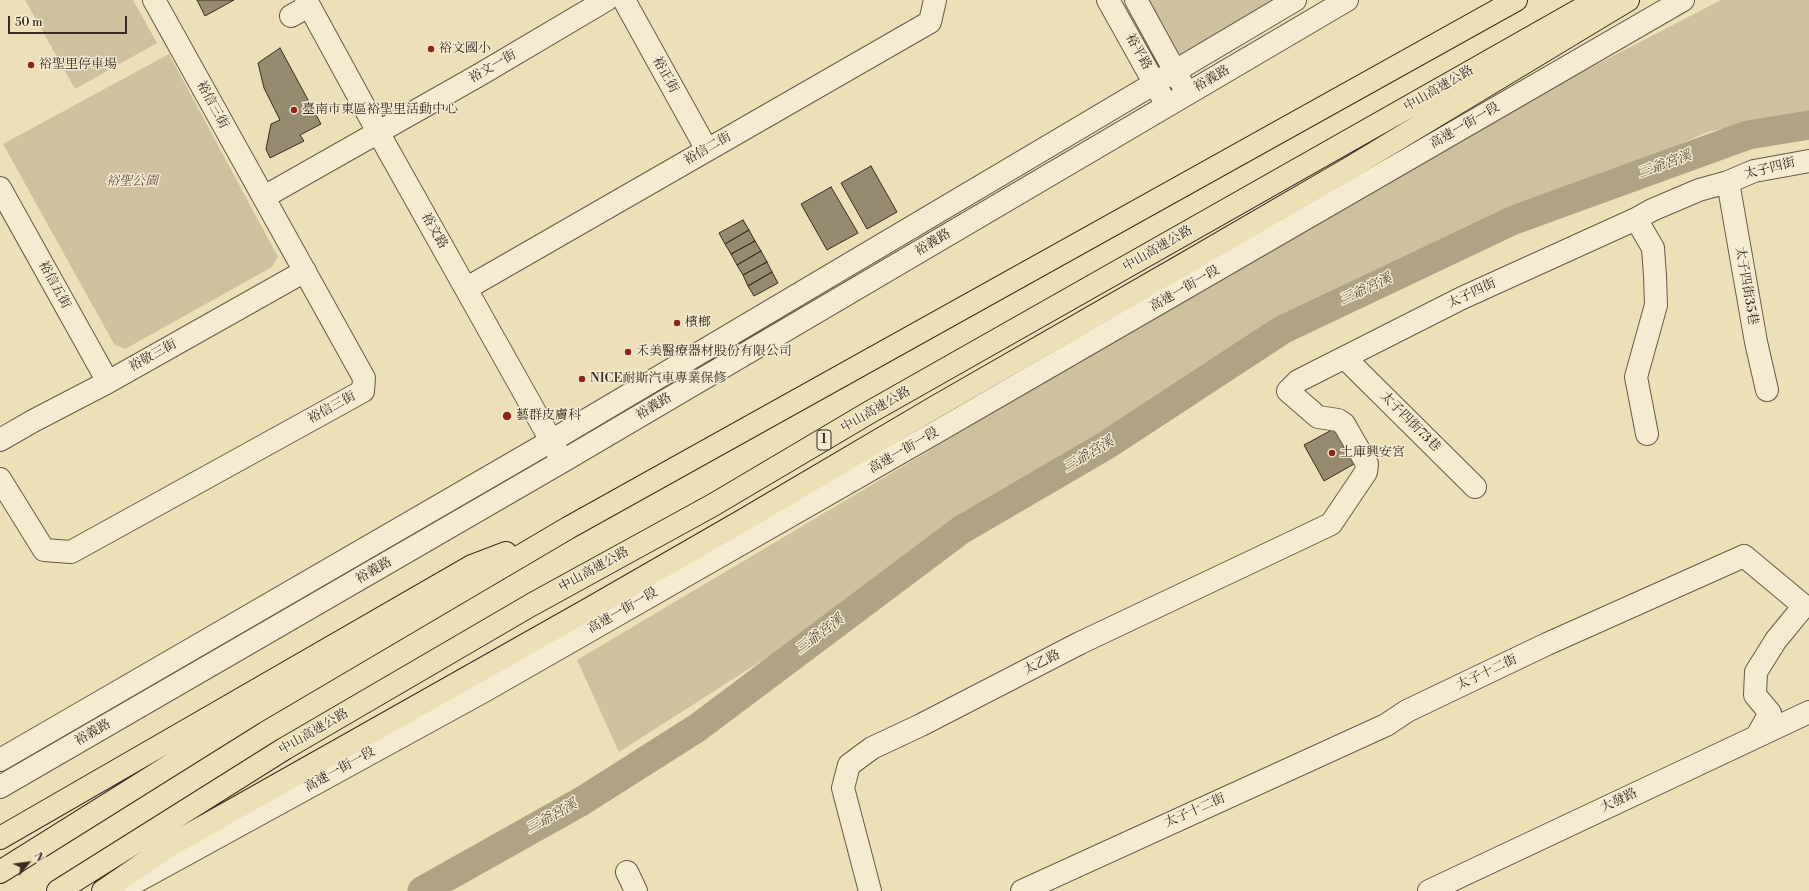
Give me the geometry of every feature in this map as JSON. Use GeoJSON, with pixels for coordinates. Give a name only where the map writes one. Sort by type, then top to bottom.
{"type":"FeatureCollection","features":[{"type":"Feature","properties":{"kind":"highway"},"geometry":{"type":"LineString","coordinates":[[0,872],[254,714],[568,528],[1516,0]]}},
{"type":"Feature","properties":{"kind":"highway","name":"中山高速公路"},"geometry":{"type":"LineString","coordinates":[[58,891],[284,749],[531,605],[713,505],[891,401],[1597,0]]}},
{"type":"Feature","properties":{"kind":"highway"},"geometry":{"type":"LineString","coordinates":[[93,891],[169,846],[742,521],[937,406],[1353,166],[1628,0]]}},
{"type":"Feature","properties":{"kind":"highway"},"geometry":{"type":"LineString","coordinates":[[0,838],[472,566],[568,528]]}},
{"type":"Feature","properties":{"kind":"highway"},"geometry":{"type":"LineString","coordinates":[[103,891],[169,846]]}},
{"type":"Feature","properties":{"kind":"street","name":"裕信三街"},"geometry":{"type":"LineString","coordinates":[[0,479],[44,550],[71,552],[363,391],[364,378],[154,0]]}},
{"type":"Feature","properties":{"kind":"street","name":"裕文一街"},"geometry":{"type":"LineString","coordinates":[[264,197],[482,74],[606,0]]}},
{"type":"Feature","properties":{"kind":"street","name":"裕正街"},"geometry":{"type":"LineString","coordinates":[[624,0],[706,150]]}},
{"type":"Feature","properties":{"kind":"street","name":"裕信二街"},"geometry":{"type":"LineString","coordinates":[[467,288],[930,22],[935,0]]}},
{"type":"Feature","properties":{"kind":"street","name":"裕平路"},"geometry":{"type":"LineString","coordinates":[[1108,0],[1167,105]]}},
{"type":"Feature","properties":{"kind":"street","name":"裕平路"},"geometry":{"type":"LineString","coordinates":[[1136,0],[1188,93]]}},
{"type":"Feature","properties":{"kind":"street","name":"裕義路"},"geometry":{"type":"LineString","coordinates":[[0,760],[552,441],[1295,0]]}},
{"type":"Feature","properties":{"kind":"street","name":"裕義路"},"geometry":{"type":"LineString","coordinates":[[1,784],[563,461],[1347,0]]}},
{"type":"Feature","properties":{"kind":"street","name":"高速一街一段"},"geometry":{"type":"LineString","coordinates":[[119,891],[491,687],[924,439],[1683,0]]}},
{"type":"Feature","properties":{"kind":"street","name":"裕文路"},"geometry":{"type":"LineString","coordinates":[[302,7],[378,132],[563,461]]}},
{"type":"Feature","properties":{"kind":"street","name":"太子四街"},"geometry":{"type":"LineString","coordinates":[[1347,501],[1366,472],[1367,464],[1354,438],[1344,424],[1338,420],[1318,417],[1288,391],[1298,381],[1462,298],[1636,219],[1652,210],[1699,190],[1728,182],[1754,171],[1809,161]]}},
{"type":"Feature","properties":{"kind":"street","name":"太子四街35巷"},"geometry":{"type":"LineString","coordinates":[[1728,182],[1755,335],[1767,390]]}},
{"type":"Feature","properties":{"kind":"street","name":"裕信五街"},"geometry":{"type":"LineString","coordinates":[[0,188],[108,382]]}},
{"type":"Feature","properties":{"kind":"street"},"geometry":{"type":"LineString","coordinates":[[1636,219],[1653,248],[1655,276],[1656,305],[1636,377],[1647,434]]}},
{"type":"Feature","properties":{"kind":"street","name":"裕敬三街"},"geometry":{"type":"LineString","coordinates":[[0,440],[108,382],[305,271]]}},
{"type":"Feature","properties":{"kind":"street","name":"太子四街73巷"},"geometry":{"type":"LineString","coordinates":[[1345,358],[1475,487]]}},
{"type":"Feature","properties":{"kind":"street","name":"太乙路"},"geometry":{"type":"LineString","coordinates":[[870,891],[843,788],[849,765],[872,748],[921,725],[1080,643],[1331,524],[1347,501]]}},
{"type":"Feature","properties":{"kind":"street","name":"太子十二街"},"geometry":{"type":"LineString","coordinates":[[1022,891],[1386,725],[1407,711],[1547,644],[1744,556],[1804,606],[1776,640],[1756,672],[1755,695],[1770,713],[1757,736]]}},
{"type":"Feature","properties":{"kind":"street","name":"大發路"},"geometry":{"type":"LineString","coordinates":[[1429,891],[1809,712]]}},
{"type":"Feature","properties":{"kind":"green space"},"geometry":{"type":"Polygon","coordinates":[[[25,0],[133,0],[157,43],[75,89],[25,0]]]}},
{"type":"Feature","properties":{"kind":"green space"},"geometry":{"type":"Polygon","coordinates":[[[1148,0],[1284,0],[1181,63],[1148,0]]]}},
{"type":"Feature","properties":{"kind":"green space"},"geometry":{"type":"Polygon","coordinates":[[[1721,0],[1809,0],[1809,112],[1707,132],[1280,325],[880,585],[619,752],[577,660],[1455,138],[1721,0]]]}},
{"type":"Feature","properties":{"kind":"green space","name":"裕聖公園"},"geometry":{"type":"Polygon","coordinates":[[[169,54],[278,257],[272,267],[125,349],[114,344],[3,144],[169,54]]]}},
{"type":"Feature","properties":{"kind":"building"},"geometry":{"type":"Polygon","coordinates":[[[197,0],[234,0],[205,16],[197,0]]]}},
{"type":"Feature","properties":{"kind":"building","name":"臺南市東區裕聖里活動中心"},"geometry":{"type":"Polygon","coordinates":[[[280,48],[321,124],[300,135],[304,141],[270,158],[266,149],[271,124],[280,120],[264,88],[258,63],[280,48]]]}},
{"type":"Feature","properties":{"kind":"building"},"geometry":{"type":"Polygon","coordinates":[[[871,166],[897,212],[867,229],[841,183],[871,166]]]}},
{"type":"Feature","properties":{"kind":"building"},"geometry":{"type":"Polygon","coordinates":[[[831,187],[858,233],[827,250],[801,204],[831,187]]]}},
{"type":"Feature","properties":{"kind":"building"},"geometry":{"type":"Polygon","coordinates":[[[743,220],[749,230],[725,244],[719,233],[743,220]]]}},
{"type":"Feature","properties":{"kind":"building"},"geometry":{"type":"Polygon","coordinates":[[[749,230],[755,241],[731,254],[725,244],[749,230]]]}},
{"type":"Feature","properties":{"kind":"building"},"geometry":{"type":"Polygon","coordinates":[[[755,241],[761,251],[737,265],[731,254],[755,241]]]}},
{"type":"Feature","properties":{"kind":"building"},"geometry":{"type":"Polygon","coordinates":[[[761,251],[767,262],[743,275],[737,265],[761,251]]]}},
{"type":"Feature","properties":{"kind":"building"},"geometry":{"type":"Polygon","coordinates":[[[767,262],[772,272],[748,286],[743,275],[767,262]]]}},
{"type":"Feature","properties":{"kind":"building"},"geometry":{"type":"Polygon","coordinates":[[[772,272],[778,283],[754,296],[748,286],[772,272]]]}},
{"type":"Feature","properties":{"kind":"building","name":"土庫興安宮"},"geometry":{"type":"Polygon","coordinates":[[[1341,425],[1361,460],[1324,481],[1304,445],[1341,425]]]}},
{"type":"Feature","properties":{"kind":"waterway","name":"三爺宮溪"},"geometry":{"type":"LineString","coordinates":[[422,891],[582,801],[697,728],[961,530],[1105,446],[1282,330],[1514,220],[1748,135],[1809,125]]}},
{"type":"Feature","properties":{"kind":"place","name":"裕文國小"},"geometry":{"type":"Point","coordinates":[431,49]}},
{"type":"Feature","properties":{"kind":"place","name":"裕聖里停車場"},"geometry":{"type":"Point","coordinates":[31,65]}},
{"type":"Feature","properties":{"kind":"place","name":"臺南市東區裕聖里活動中心"},"geometry":{"type":"Point","coordinates":[294,110]}},
{"type":"Feature","properties":{"kind":"place","name":"檳榔"},"geometry":{"type":"Point","coordinates":[677,323]}},
{"type":"Feature","properties":{"kind":"place","name":"禾美醫療器材股份有限公司"},"geometry":{"type":"Point","coordinates":[628,352]}},
{"type":"Feature","properties":{"kind":"place","name":"NICE耐斯汽車專業保修"},"geometry":{"type":"Point","coordinates":[582,379]}},
{"type":"Feature","properties":{"kind":"place","name":"藝群皮膚科"},"geometry":{"type":"Point","coordinates":[507,416]}},
{"type":"Feature","properties":{"kind":"place","name":"土庫興安宮"},"geometry":{"type":"Point","coordinates":[1332,453]}}]}
